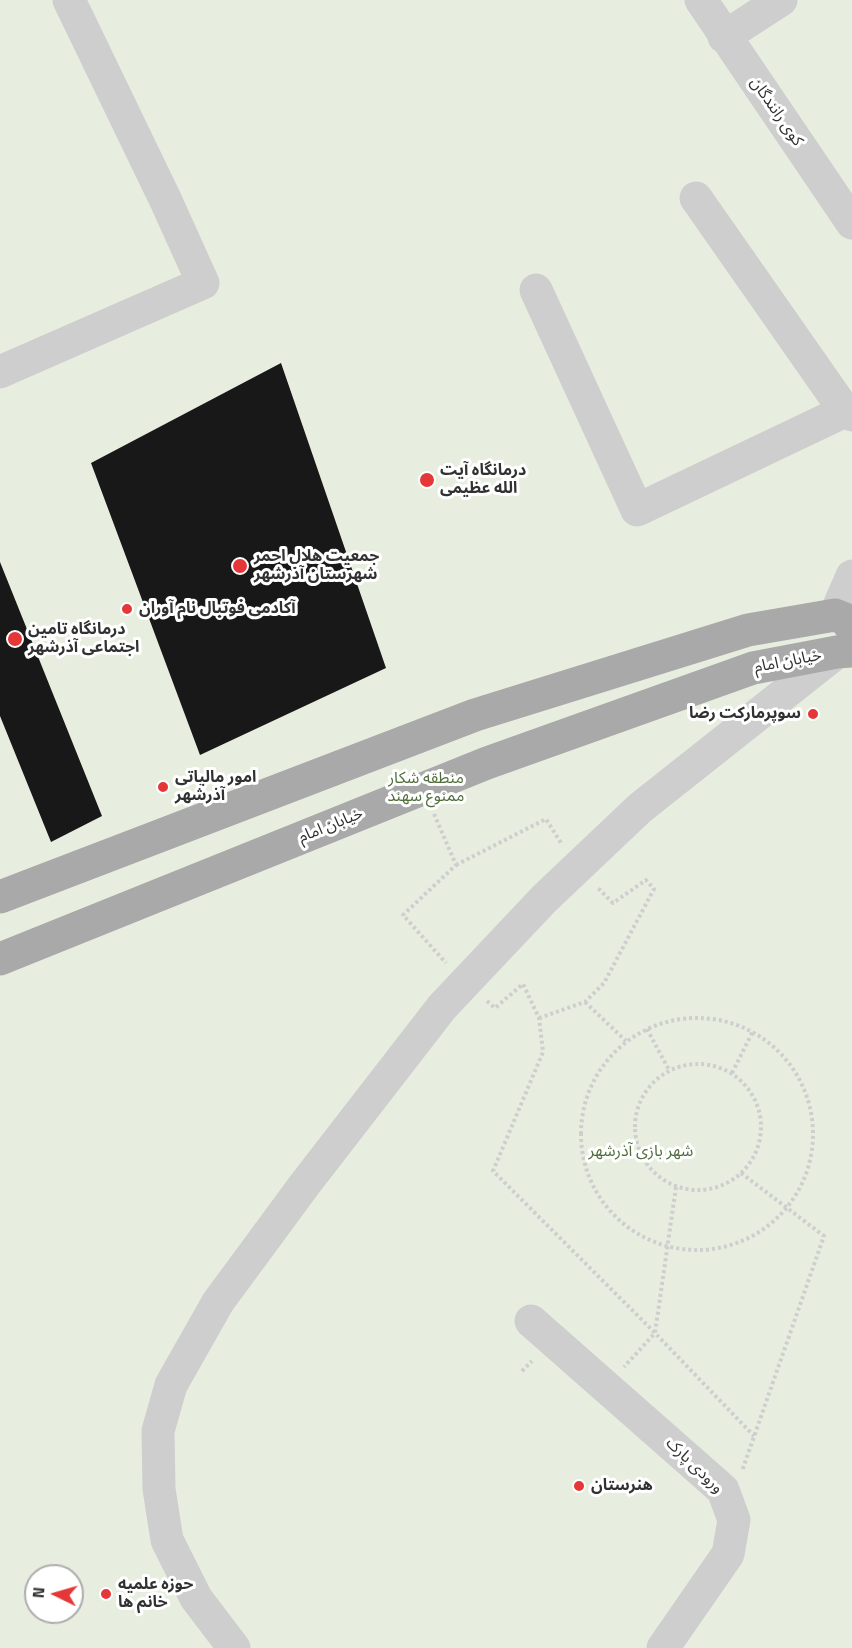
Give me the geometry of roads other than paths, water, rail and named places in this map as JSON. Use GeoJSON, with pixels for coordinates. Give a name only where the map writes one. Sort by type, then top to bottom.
{"type":"FeatureCollection","features":[{"type":"Feature","properties":{"kind":"main road"},"geometry":{"type":"LineString","coordinates":[[0,897],[475,716],[748,630],[847,633]]}},
{"type":"Feature","properties":{"kind":"main road","name":"خیابان امام"},"geometry":{"type":"LineString","coordinates":[[0,959],[487,763],[847,633]]}},
{"type":"Feature","properties":{"kind":"street"},"geometry":{"type":"LineString","coordinates":[[0,372],[203,283],[69,0]]}},
{"type":"Feature","properties":{"kind":"street","name":"کوی رانندگان"},"geometry":{"type":"LineString","coordinates":[[701,0],[852,222]]}},
{"type":"Feature","properties":{"kind":"street"},"geometry":{"type":"LineString","coordinates":[[724,37],[781,0]]}},
{"type":"Feature","properties":{"kind":"street"},"geometry":{"type":"LineString","coordinates":[[536,290],[637,510],[848,413],[696,198]]}},
{"type":"Feature","properties":{"kind":"street"},"geometry":{"type":"LineString","coordinates":[[234,1648],[196,1598],[166,1540],[159,1489],[158,1431],[171,1385],[218,1302],[442,1007],[544,899],[640,808],[770,706],[847,633],[852,576]]}},
{"type":"Feature","properties":{"kind":"street"},"geometry":{"type":"LineString","coordinates":[[753,668],[771,671],[778,684],[770,706]]}},
{"type":"Feature","properties":{"kind":"street","name":"ورودی پارک"},"geometry":{"type":"LineString","coordinates":[[531,1321],[723,1490],[730,1507],[734,1520],[728,1554],[663,1648]]}},
{"type":"Feature","properties":{"kind":"place","name":"درمانگاه آیت الله عظیمی"},"geometry":{"type":"Point","coordinates":[427,480]}},
{"type":"Feature","properties":{"kind":"place","name":"جمعیت هلال احمر شهرستان آذرشهر"},"geometry":{"type":"Point","coordinates":[240,566]}},
{"type":"Feature","properties":{"kind":"place","name":"آکادمی فوتبال نام آوران"},"geometry":{"type":"Point","coordinates":[127,609]}},
{"type":"Feature","properties":{"kind":"place","name":"درمانگاه تامین اجتماعی آذرشهر"},"geometry":{"type":"Point","coordinates":[15,639]}},
{"type":"Feature","properties":{"kind":"place","name":"سوپرمارکت رضا"},"geometry":{"type":"Point","coordinates":[813,714]}},
{"type":"Feature","properties":{"kind":"place","name":"امور مالیاتی آذرشهر"},"geometry":{"type":"Point","coordinates":[163,787]}},
{"type":"Feature","properties":{"kind":"place","name":"هنرستان"},"geometry":{"type":"Point","coordinates":[579,1486]}},
{"type":"Feature","properties":{"kind":"place","name":"حوزه علمیه خانم ها"},"geometry":{"type":"Point","coordinates":[106,1594]}},
{"type":"Feature","properties":{"kind":"park label","name":"منطقه شکار ممنوع سهند"},"geometry":{"type":"Point","coordinates":[426,788]}},
{"type":"Feature","properties":{"kind":"park label","name":"شهر بازی آذرشهر"},"geometry":{"type":"Point","coordinates":[641,1152]}}]}
